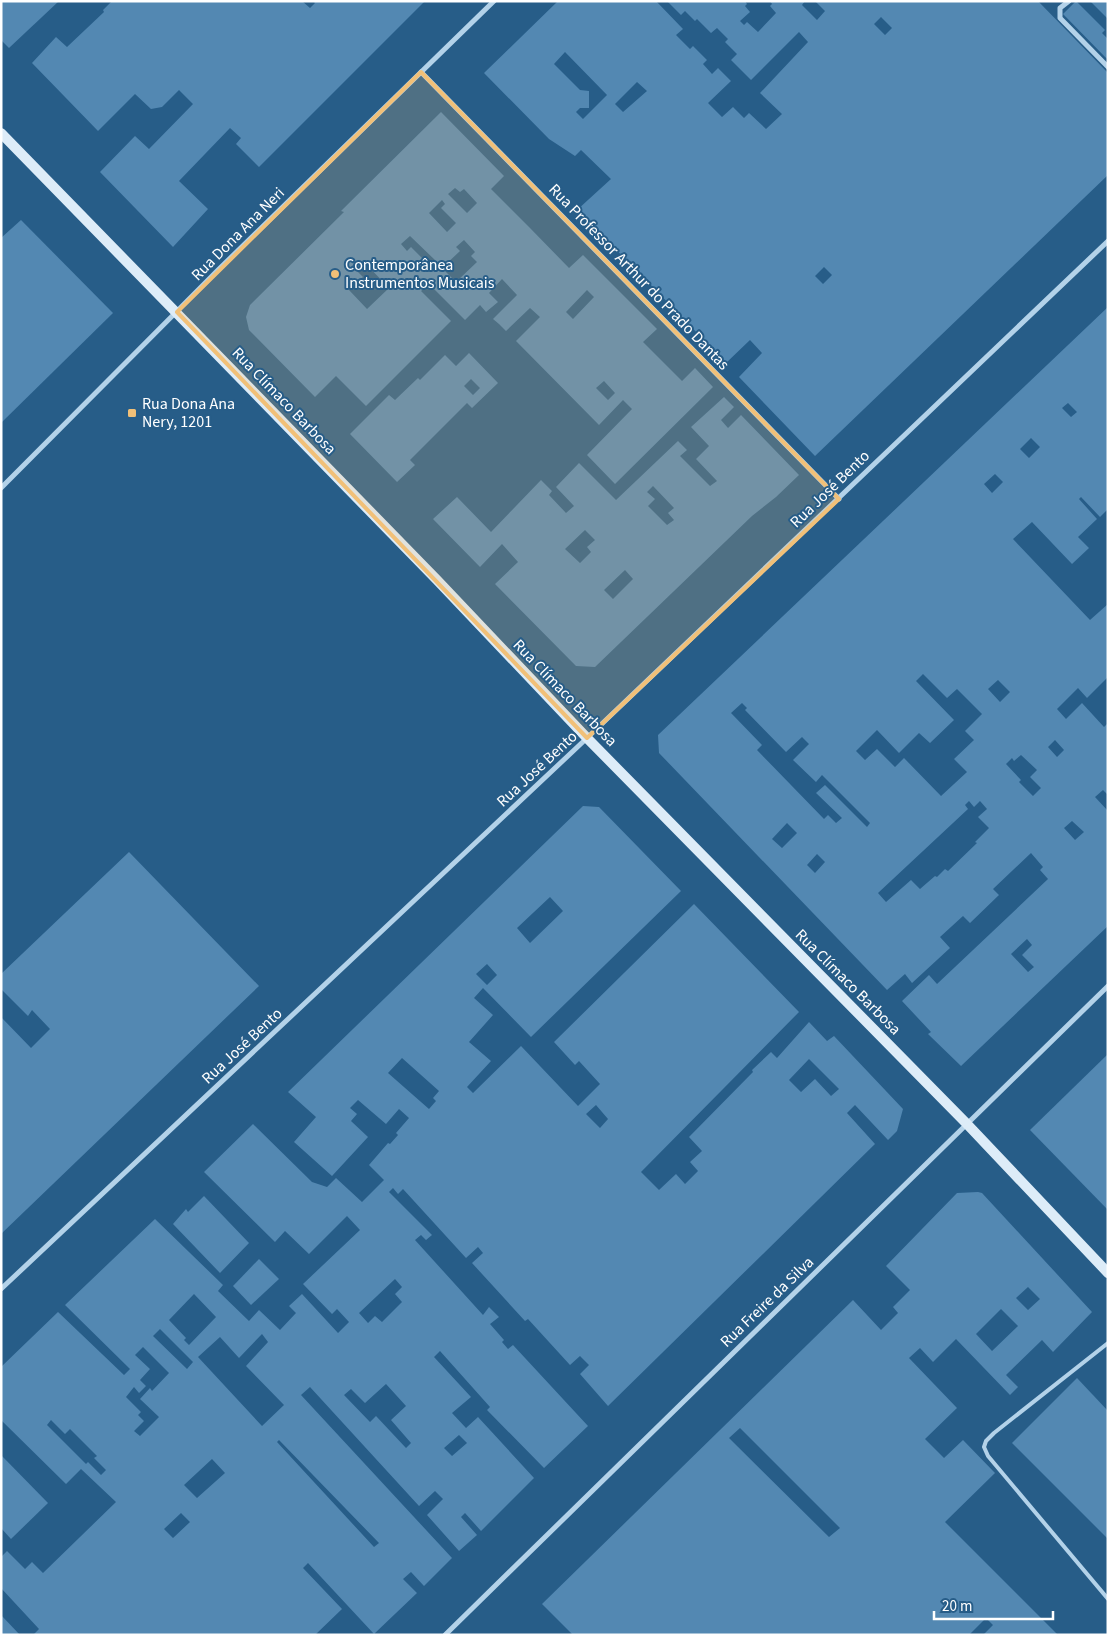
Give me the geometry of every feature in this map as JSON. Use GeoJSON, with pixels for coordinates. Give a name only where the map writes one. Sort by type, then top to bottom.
{"type":"FeatureCollection","features":[{"type":"Feature","properties":{"kind":"main road","name":"Rua Clímaco Barbosa"},"geometry":{"type":"LineString","coordinates":[[1,133],[177,312],[588,738],[967,1124],[1108,1273]]}},
{"type":"Feature","properties":{"kind":"street","name":"Rua Dona Ana Neri"},"geometry":{"type":"LineString","coordinates":[[1,488],[177,312],[494,1]]}},
{"type":"Feature","properties":{"kind":"street"},"geometry":{"type":"LineString","coordinates":[[1069,1],[1060,8],[1060,18],[1108,67]]}},
{"type":"Feature","properties":{"kind":"street","name":"Rua Professor Arthur do Prado Dantas"},"geometry":{"type":"LineString","coordinates":[[422,72],[838,499]]}},
{"type":"Feature","properties":{"kind":"street","name":"Rua José Bento"},"geometry":{"type":"LineString","coordinates":[[1,1289],[588,738],[1108,242]]}},
{"type":"Feature","properties":{"kind":"street","name":"Rua Freire da Silva"},"geometry":{"type":"LineString","coordinates":[[445,1635],[1108,986]]}},
{"type":"Feature","properties":{"kind":"lane"},"geometry":{"type":"LineString","coordinates":[[1108,1343],[994,1433],[984,1446],[988,1456],[1108,1599]]}},
{"type":"Feature","properties":{"kind":"highlighted area"},"geometry":{"type":"Polygon","coordinates":[[[421,72],[839,499],[587,738],[177,312],[421,72]]]}},
{"type":"Feature","properties":{"kind":"building"},"geometry":{"type":"Polygon","coordinates":[[[1,1],[59,1],[9,48],[1,40],[1,1]]]}},
{"type":"Feature","properties":{"kind":"building"},"geometry":{"type":"Polygon","coordinates":[[[112,1],[302,1],[310,8],[315,3],[313,1],[425,1],[259,167],[236,144],[241,138],[230,128],[179,181],[208,209],[173,247],[100,172],[135,136],[149,149],[193,104],[179,90],[162,107],[151,109],[135,94],[98,131],[32,63],[56,37],[67,47],[104,12],[103,10],[112,1]]]}},
{"type":"Feature","properties":{"kind":"building"},"geometry":{"type":"Polygon","coordinates":[[[558,1],[656,1],[683,29],[676,35],[690,49],[693,46],[707,60],[703,64],[712,74],[718,68],[731,81],[708,103],[722,117],[733,107],[744,118],[749,113],[766,129],[782,114],[760,93],[808,42],[799,32],[751,80],[731,60],[737,54],[725,42],[728,39],[717,28],[711,33],[697,19],[695,21],[685,11],[681,15],[667,1],[745,1],[747,4],[745,6],[750,12],[740,21],[744,25],[747,22],[758,32],[776,13],[770,6],[772,4],[770,1],[805,1],[802,5],[817,20],[825,11],[815,1],[1038,1],[1108,73],[1108,175],[815,456],[739,377],[762,353],[750,340],[726,363],[577,210],[611,179],[581,150],[575,156],[549,139],[484,73],[558,1]],[[881,17],[874,24],[885,35],[892,28],[881,17]],[[565,52],[554,64],[580,90],[589,91],[589,108],[580,108],[576,112],[583,119],[607,95],[565,52]],[[637,82],[615,104],[623,112],[647,91],[637,82]],[[824,267],[815,276],[823,284],[832,275],[824,267]]]}},
{"type":"Feature","properties":{"kind":"building"},"geometry":{"type":"Polygon","coordinates":[[[1076,1],[1105,30],[1102,33],[1108,39],[1108,60],[1063,14],[1076,1]]]}},
{"type":"Feature","properties":{"kind":"building"},"geometry":{"type":"Polygon","coordinates":[[[1090,1],[1108,1],[1108,19],[1090,1]]]}},
{"type":"Feature","properties":{"kind":"building"},"geometry":{"type":"Polygon","coordinates":[[[441,112],[504,176],[491,189],[569,268],[583,255],[657,329],[643,342],[682,381],[695,368],[713,387],[615,484],[587,455],[632,409],[623,400],[599,425],[516,341],[540,317],[530,308],[506,331],[493,319],[517,295],[502,279],[489,293],[498,302],[486,312],[480,305],[465,320],[429,284],[421,291],[451,321],[366,406],[336,376],[315,397],[249,330],[246,317],[250,305],[344,212],[341,211],[441,112]],[[455,188],[448,194],[467,213],[477,203],[464,189],[460,192],[455,188]],[[442,200],[429,213],[447,232],[456,223],[441,208],[445,204],[442,200]],[[410,236],[401,244],[407,251],[411,247],[428,264],[422,270],[425,272],[436,261],[410,236]],[[464,240],[456,247],[460,251],[442,268],[456,282],[477,262],[471,256],[475,252],[464,240]],[[365,263],[357,271],[363,277],[349,290],[367,309],[389,288],[365,263]],[[587,290],[566,312],[573,319],[594,297],[587,290]],[[604,381],[596,388],[608,400],[615,393],[604,381]]]}},
{"type":"Feature","properties":{"kind":"building"},"geometry":{"type":"Polygon","coordinates":[[[21,220],[113,313],[1,423],[1,238],[21,220]]]}},
{"type":"Feature","properties":{"kind":"building"},"geometry":{"type":"Polygon","coordinates":[[[1108,307],[1108,509],[1100,517],[1081,497],[1079,499],[1097,519],[1078,537],[1089,548],[1072,564],[1032,522],[1013,539],[1090,620],[1108,604],[1108,677],[1087,698],[1078,688],[1057,709],[1066,719],[1082,703],[1104,727],[1108,723],[1108,795],[1103,790],[1095,797],[1108,811],[1108,926],[961,1066],[928,1034],[931,1032],[902,1001],[929,975],[937,984],[1048,879],[1040,870],[1043,867],[1031,853],[993,889],[999,895],[970,923],[963,916],[940,937],[950,948],[912,983],[905,974],[887,990],[659,753],[658,735],[1108,307]],[[1068,403],[1062,408],[1071,417],[1077,412],[1068,403]],[[1031,438],[1020,449],[1029,458],[1040,447],[1031,438]],[[995,474],[984,484],[992,493],[1003,482],[995,474]],[[923,674],[916,681],[954,720],[930,743],[919,733],[899,753],[877,730],[856,751],[865,760],[877,749],[895,767],[904,758],[941,796],[967,772],[954,759],[974,740],[965,731],[982,714],[957,689],[947,698],[923,674]],[[998,680],[988,689],[1000,702],[1010,692],[998,680]],[[742,703],[731,713],[762,745],[757,750],[824,819],[828,815],[836,823],[842,818],[816,793],[825,785],[867,827],[870,823],[822,775],[816,782],[793,760],[809,744],[802,737],[786,752],[745,710],[747,708],[742,703]],[[1055,740],[1048,747],[1057,757],[1064,750],[1055,740]],[[1021,755],[1014,761],[1012,758],[1006,764],[1021,780],[1019,782],[1033,796],[1041,788],[1030,777],[1037,770],[1021,755]],[[969,801],[965,805],[968,809],[878,893],[886,902],[911,880],[920,889],[945,869],[948,871],[977,843],[975,842],[989,828],[978,817],[987,809],[980,801],[974,807],[969,801]],[[1072,821],[1064,828],[1075,840],[1084,832],[1072,821]],[[787,823],[772,839],[782,848],[797,833],[787,823]],[[817,854],[807,865],[815,873],[825,862],[817,854]],[[1027,939],[1011,954],[1028,972],[1034,967],[1022,955],[1032,945],[1027,939]]]}},
{"type":"Feature","properties":{"kind":"building"},"geometry":{"type":"Polygon","coordinates":[[[469,353],[498,383],[472,408],[467,403],[410,460],[415,465],[397,482],[350,434],[389,395],[395,400],[418,378],[420,380],[445,355],[456,366],[469,353]],[[471,379],[464,386],[473,395],[480,388],[471,379]]]}},
{"type":"Feature","properties":{"kind":"building"},"geometry":{"type":"Polygon","coordinates":[[[724,397],[734,407],[721,420],[728,428],[741,415],[799,475],[752,516],[595,667],[576,666],[495,584],[518,562],[502,544],[480,567],[433,519],[457,497],[491,532],[541,480],[552,491],[549,495],[566,513],[574,506],[556,487],[579,463],[616,500],[678,441],[687,450],[680,456],[710,486],[717,481],[696,459],[709,446],[691,427],[724,397]],[[653,486],[647,492],[655,499],[648,506],[667,525],[674,520],[668,513],[674,508],[653,486]],[[585,530],[565,549],[580,563],[591,552],[587,547],[595,540],[585,530]],[[625,570],[604,590],[613,599],[633,579],[625,570]]]}},
{"type":"Feature","properties":{"kind":"building"},"geometry":{"type":"Polygon","coordinates":[[[583,806],[599,807],[681,891],[531,1037],[483,988],[474,998],[493,1015],[469,1042],[491,1061],[467,1087],[473,1093],[521,1046],[578,1106],[600,1084],[579,1061],[575,1065],[554,1042],[694,904],[799,1012],[641,1172],[659,1190],[676,1174],[685,1184],[698,1171],[690,1162],[702,1151],[689,1137],[753,1072],[752,1070],[771,1052],[777,1058],[809,1022],[827,1041],[834,1036],[903,1109],[897,1131],[888,1140],[855,1105],[847,1113],[875,1144],[608,1406],[580,1374],[589,1365],[580,1356],[570,1365],[528,1319],[525,1321],[472,1263],[483,1253],[478,1247],[466,1258],[403,1189],[398,1194],[393,1188],[389,1192],[432,1235],[426,1240],[421,1235],[415,1240],[483,1315],[489,1307],[499,1317],[490,1324],[504,1340],[502,1342],[508,1349],[513,1345],[588,1426],[544,1468],[487,1410],[490,1407],[440,1351],[434,1357],[471,1397],[452,1413],[466,1428],[478,1417],[534,1478],[481,1531],[465,1513],[461,1517],[477,1535],[459,1551],[427,1515],[443,1499],[435,1491],[419,1506],[310,1387],[301,1395],[452,1558],[424,1586],[411,1572],[403,1579],[417,1593],[374,1634],[308,1563],[303,1568],[342,1609],[315,1635],[33,1635],[39,1629],[1,1588],[1,1555],[7,1551],[25,1569],[32,1562],[43,1573],[116,1502],[81,1469],[66,1484],[1,1420],[1,1367],[58,1312],[124,1375],[130,1369],[65,1305],[155,1219],[223,1285],[218,1291],[249,1321],[259,1310],[280,1330],[296,1313],[289,1306],[302,1294],[338,1333],[349,1322],[337,1309],[332,1314],[303,1284],[360,1230],[347,1216],[309,1254],[285,1231],[275,1242],[204,1172],[253,1124],[312,1182],[327,1187],[336,1178],[362,1202],[384,1180],[369,1165],[388,1143],[390,1144],[398,1135],[396,1133],[409,1118],[399,1109],[386,1124],[358,1100],[350,1108],[357,1114],[351,1121],[368,1137],[332,1176],[294,1142],[316,1117],[288,1092],[583,806]],[[550,897],[517,928],[530,943],[563,911],[550,897]],[[487,964],[476,974],[487,985],[497,975],[487,964]],[[402,1058],[388,1073],[429,1109],[436,1101],[433,1098],[439,1091],[402,1058]],[[809,1059],[789,1080],[801,1092],[815,1079],[831,1096],[839,1089],[809,1059]],[[596,1105],[586,1114],[600,1128],[608,1119],[596,1105]],[[395,1279],[359,1313],[368,1323],[375,1316],[382,1322],[402,1302],[395,1294],[402,1287],[395,1279]],[[194,1294],[169,1320],[186,1338],[184,1340],[189,1345],[216,1317],[194,1294]],[[160,1329],[153,1336],[187,1369],[193,1362],[160,1329]],[[262,1334],[239,1358],[220,1337],[198,1357],[262,1426],[284,1405],[246,1366],[268,1342],[262,1334]],[[143,1347],[135,1355],[150,1369],[140,1380],[146,1386],[139,1393],[134,1387],[126,1397],[141,1412],[138,1415],[144,1421],[134,1431],[140,1436],[159,1417],[140,1399],[150,1388],[152,1391],[169,1373],[143,1347]],[[386,1384],[365,1403],[351,1389],[344,1395],[370,1422],[376,1416],[406,1448],[411,1443],[391,1420],[406,1406],[386,1384]],[[51,1420],[47,1425],[86,1464],[88,1462],[101,1475],[106,1470],[94,1458],[97,1456],[70,1429],[65,1434],[51,1420]],[[459,1435],[444,1448],[452,1456],[467,1443],[459,1435]],[[279,1440],[277,1442],[374,1547],[379,1543],[279,1440]],[[212,1459],[184,1485],[197,1498],[225,1473],[212,1459]],[[181,1513],[164,1529],[173,1538],[190,1522],[181,1513]]]}},
{"type":"Feature","properties":{"kind":"building"},"geometry":{"type":"Polygon","coordinates":[[[129,852],[259,986],[1,1234],[1,1017],[31,1048],[50,1029],[32,1010],[28,1016],[1,989],[1,974],[129,852]]]}},
{"type":"Feature","properties":{"kind":"building"},"geometry":{"type":"Polygon","coordinates":[[[1108,1054],[1108,1210],[1030,1130],[1108,1054]]]}},
{"type":"Feature","properties":{"kind":"building"},"geometry":{"type":"Polygon","coordinates":[[[957,1193],[982,1193],[1092,1312],[1053,1352],[1042,1340],[1006,1375],[1018,1387],[1010,1395],[956,1339],[933,1362],[920,1348],[909,1358],[957,1408],[925,1439],[944,1458],[963,1440],[995,1473],[945,1522],[1058,1635],[983,1635],[993,1625],[986,1618],[969,1635],[573,1635],[542,1604],[853,1300],[881,1330],[898,1313],[893,1307],[910,1290],[886,1266],[957,1193]],[[1028,1287],[1016,1298],[1028,1310],[1040,1299],[1028,1287]],[[1001,1309],[976,1334],[992,1351],[1018,1326],[1001,1309]],[[740,1428],[729,1438],[829,1537],[840,1528],[740,1428]]]}},
{"type":"Feature","properties":{"kind":"building"},"geometry":{"type":"Polygon","coordinates":[[[204,1196],[249,1243],[220,1273],[173,1224],[186,1209],[188,1212],[204,1196]]]}},
{"type":"Feature","properties":{"kind":"building"},"geometry":{"type":"Polygon","coordinates":[[[259,1259],[279,1279],[251,1305],[233,1286],[259,1259]]]}},
{"type":"Feature","properties":{"kind":"building"},"geometry":{"type":"Polygon","coordinates":[[[1077,1378],[1108,1411],[1108,1539],[1012,1443],[1077,1378]]]}},
{"type":"Feature","properties":{"kind":"building"},"geometry":{"type":"Polygon","coordinates":[[[1,1455],[48,1503],[11,1539],[1,1528],[1,1455]]]}},
{"type":"Feature","properties":{"kind":"building"},"geometry":{"type":"Polygon","coordinates":[[[1,1615],[20,1635],[1,1635],[1,1615]]]}},
{"type":"Feature","properties":{"kind":"place","name":"Contemporânea Instrumentos Musicais"},"geometry":{"type":"Point","coordinates":[335,274]}},
{"type":"Feature","properties":{"kind":"place","name":"Rua Dona Ana Nery, 1201"},"geometry":{"type":"Point","coordinates":[132,413]}}]}
